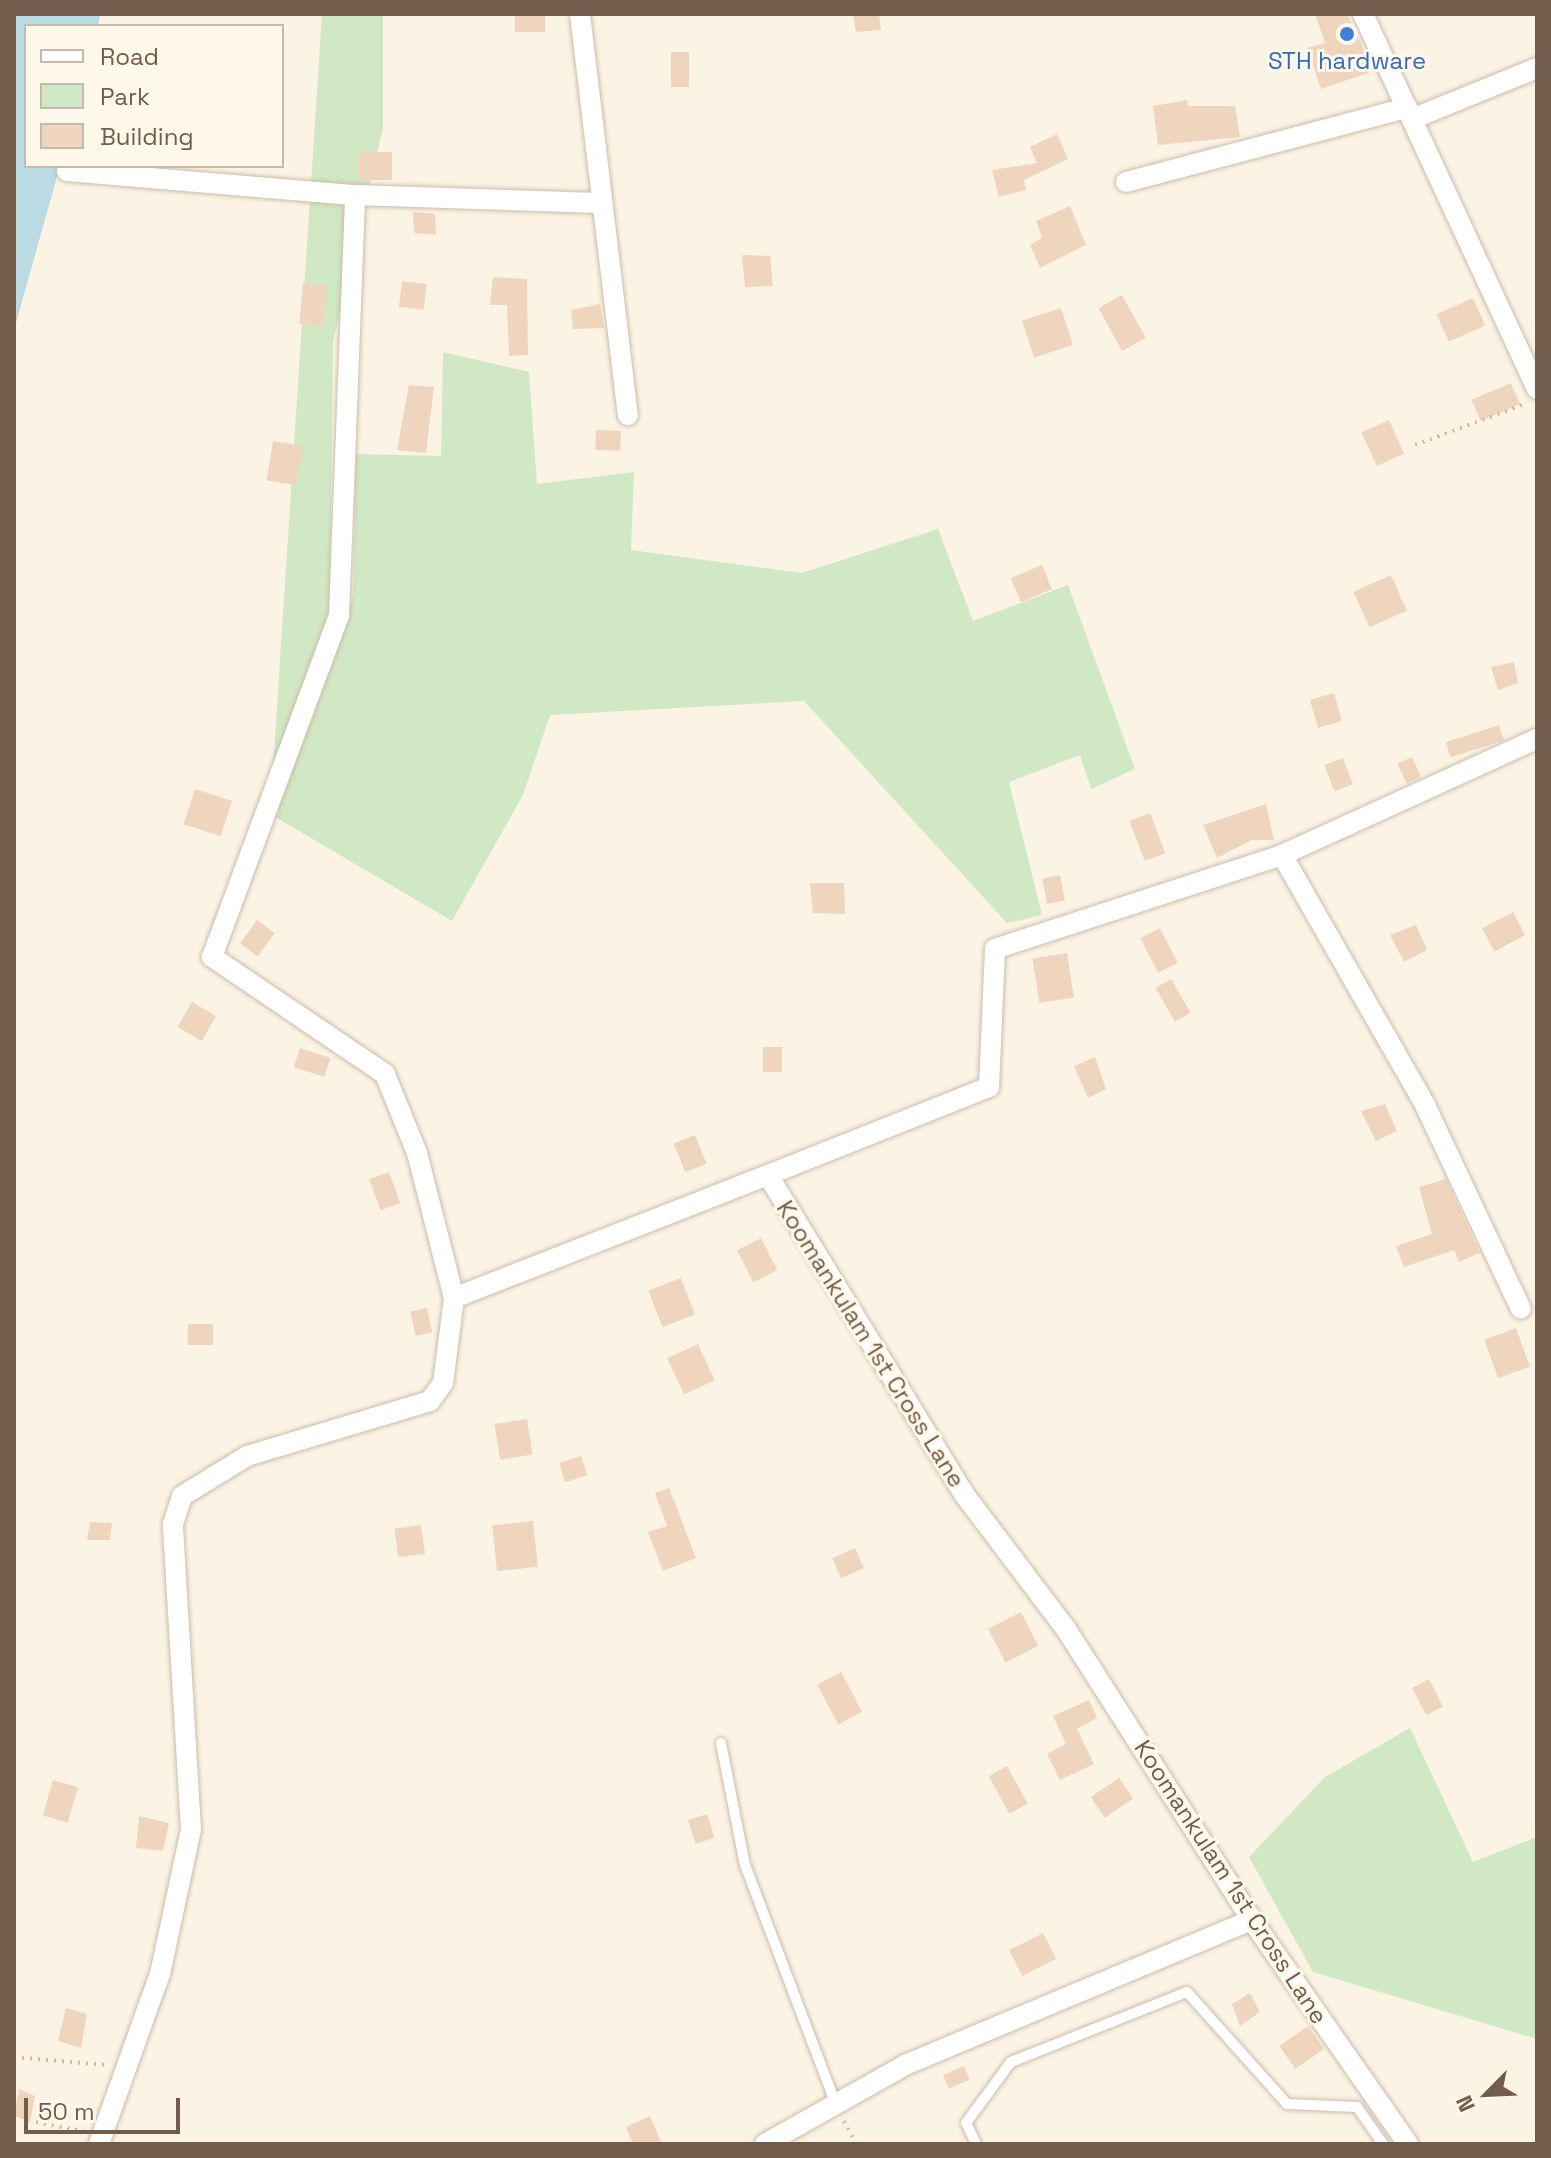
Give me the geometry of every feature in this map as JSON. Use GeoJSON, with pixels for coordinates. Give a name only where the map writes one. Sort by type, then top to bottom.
{"type":"FeatureCollection","features":[{"type":"Feature","properties":{"kind":"street"},"geometry":{"type":"LineString","coordinates":[[580,14],[597,203],[628,415]]}},
{"type":"Feature","properties":{"kind":"street"},"geometry":{"type":"LineString","coordinates":[[1363,14],[1537,389]]}},
{"type":"Feature","properties":{"kind":"street"},"geometry":{"type":"LineString","coordinates":[[1126,182],[1409,113],[1537,68]]}},
{"type":"Feature","properties":{"kind":"street"},"geometry":{"type":"LineString","coordinates":[[67,171],[355,195],[597,203]]}},
{"type":"Feature","properties":{"kind":"street"},"geometry":{"type":"LineString","coordinates":[[100,2139],[160,1974],[191,1830],[173,1524],[182,1496],[247,1456],[430,1401],[443,1383],[454,1298],[417,1153],[385,1074],[212,957],[339,616],[355,195]]}},
{"type":"Feature","properties":{"kind":"street","name":"Koomankulam 1st Cross Lane"},"geometry":{"type":"LineString","coordinates":[[1408,2144],[1252,1920],[1066,1629],[964,1494],[863,1341],[768,1175],[989,1087],[995,949],[1282,855],[1537,739]]}},
{"type":"Feature","properties":{"kind":"street"},"geometry":{"type":"LineString","coordinates":[[1282,855],[1425,1105],[1521,1309]]}},
{"type":"Feature","properties":{"kind":"street"},"geometry":{"type":"LineString","coordinates":[[454,1298],[768,1175]]}},
{"type":"Feature","properties":{"kind":"street"},"geometry":{"type":"LineString","coordinates":[[765,2144],[905,2065],[1252,1920]]}},
{"type":"Feature","properties":{"kind":"lane"},"geometry":{"type":"LineString","coordinates":[[721,1743],[745,1865],[836,2104]]}},
{"type":"Feature","properties":{"kind":"lane"},"geometry":{"type":"LineString","coordinates":[[976,2144],[966,2123],[1011,2062],[1187,1992],[1287,2104],[1357,2107],[1383,2144]]}},
{"type":"Feature","properties":{"kind":"path"},"geometry":{"type":"LineString","coordinates":[[1415,445],[1537,399]]}},
{"type":"Feature","properties":{"kind":"path"},"geometry":{"type":"LineString","coordinates":[[14,2057],[126,2066]]}},
{"type":"Feature","properties":{"kind":"path"},"geometry":{"type":"LineString","coordinates":[[36,2122],[100,2139]]}},
{"type":"Feature","properties":{"kind":"green space"},"geometry":{"type":"Polygon","coordinates":[[[322,14],[383,14],[383,128],[333,342],[329,675],[353,595],[356,454],[441,456],[443,352],[529,372],[537,484],[634,472],[631,550],[802,573],[938,529],[973,621],[1068,585],[1135,769],[1091,789],[1080,755],[1009,782],[1042,915],[1007,923],[804,701],[550,715],[523,795],[452,921],[270,814],[322,14]]]}},
{"type":"Feature","properties":{"kind":"green space"},"geometry":{"type":"Polygon","coordinates":[[[1410,1728],[1473,1862],[1537,1837],[1537,2039],[1313,1972],[1249,1857],[1325,1777],[1410,1728]]]}},
{"type":"Feature","properties":{"kind":"water"},"geometry":{"type":"Polygon","coordinates":[[[14,14],[100,14],[98,24],[24,24],[24,168],[59,168],[14,330],[14,14]]]}},
{"type":"Feature","properties":{"kind":"building"},"geometry":{"type":"Polygon","coordinates":[[[515,14],[545,14],[545,32],[515,32],[515,14]]]}},
{"type":"Feature","properties":{"kind":"building"},"geometry":{"type":"Polygon","coordinates":[[[853,14],[879,14],[881,30],[856,32],[853,14]]]}},
{"type":"Feature","properties":{"kind":"building"},"geometry":{"type":"Polygon","coordinates":[[[1315,14],[1347,14],[1374,71],[1321,89],[1307,48],[1325,43],[1315,14]]]}},
{"type":"Feature","properties":{"kind":"building"},"geometry":{"type":"Polygon","coordinates":[[[671,52],[689,52],[689,87],[671,87],[671,52]]]}},
{"type":"Feature","properties":{"kind":"building"},"geometry":{"type":"Polygon","coordinates":[[[1187,100],[1188,106],[1235,106],[1240,137],[1158,145],[1153,106],[1187,100]]]}},
{"type":"Feature","properties":{"kind":"building"},"geometry":{"type":"Polygon","coordinates":[[[1057,134],[1068,159],[1024,180],[1026,190],[999,197],[992,170],[1037,163],[1030,147],[1057,134]]]}},
{"type":"Feature","properties":{"kind":"building"},"geometry":{"type":"Polygon","coordinates":[[[358,152],[392,152],[392,180],[358,180],[358,152]]]}},
{"type":"Feature","properties":{"kind":"building"},"geometry":{"type":"Polygon","coordinates":[[[1070,206],[1086,245],[1040,268],[1030,245],[1042,238],[1036,221],[1070,206]]]}},
{"type":"Feature","properties":{"kind":"building"},"geometry":{"type":"Polygon","coordinates":[[[413,212],[435,214],[436,235],[414,233],[413,212]]]}},
{"type":"Feature","properties":{"kind":"building"},"geometry":{"type":"Polygon","coordinates":[[[742,255],[770,256],[773,286],[745,287],[742,255]]]}},
{"type":"Feature","properties":{"kind":"building"},"geometry":{"type":"Polygon","coordinates":[[[493,277],[527,279],[528,355],[509,356],[507,305],[490,305],[493,277]]]}},
{"type":"Feature","properties":{"kind":"building"},"geometry":{"type":"Polygon","coordinates":[[[402,281],[427,284],[424,310],[399,307],[402,281]]]}},
{"type":"Feature","properties":{"kind":"building"},"geometry":{"type":"Polygon","coordinates":[[[303,283],[327,285],[323,326],[299,324],[303,283]]]}},
{"type":"Feature","properties":{"kind":"building"},"geometry":{"type":"Polygon","coordinates":[[[1122,295],[1146,338],[1122,351],[1098,308],[1122,295]]]}},
{"type":"Feature","properties":{"kind":"building"},"geometry":{"type":"Polygon","coordinates":[[[1473,298],[1485,325],[1449,342],[1436,314],[1473,298]]]}},
{"type":"Feature","properties":{"kind":"building"},"geometry":{"type":"Polygon","coordinates":[[[600,304],[604,328],[573,329],[571,310],[600,304]]]}},
{"type":"Feature","properties":{"kind":"building"},"geometry":{"type":"Polygon","coordinates":[[[1061,308],[1073,345],[1034,358],[1022,321],[1061,308]]]}},
{"type":"Feature","properties":{"kind":"building"},"geometry":{"type":"Polygon","coordinates":[[[1511,383],[1520,404],[1480,421],[1471,400],[1511,383]]]}},
{"type":"Feature","properties":{"kind":"building"},"geometry":{"type":"Polygon","coordinates":[[[409,385],[434,387],[426,453],[397,450],[409,385]]]}},
{"type":"Feature","properties":{"kind":"building"},"geometry":{"type":"Polygon","coordinates":[[[1389,420],[1404,454],[1377,466],[1362,432],[1389,420]]]}},
{"type":"Feature","properties":{"kind":"building"},"geometry":{"type":"Polygon","coordinates":[[[596,430],[621,431],[620,451],[595,450],[596,430]]]}},
{"type":"Feature","properties":{"kind":"building"},"geometry":{"type":"Polygon","coordinates":[[[273,441],[303,446],[296,485],[267,481],[273,441]]]}},
{"type":"Feature","properties":{"kind":"building"},"geometry":{"type":"Polygon","coordinates":[[[1042,565],[1052,589],[1021,602],[1011,578],[1042,565]]]}},
{"type":"Feature","properties":{"kind":"building"},"geometry":{"type":"Polygon","coordinates":[[[1391,575],[1407,611],[1369,627],[1354,592],[1391,575]]]}},
{"type":"Feature","properties":{"kind":"building"},"geometry":{"type":"Polygon","coordinates":[[[1514,662],[1518,683],[1498,690],[1491,667],[1514,662]]]}},
{"type":"Feature","properties":{"kind":"building"},"geometry":{"type":"Polygon","coordinates":[[[1334,693],[1342,721],[1318,728],[1310,700],[1334,693]]]}},
{"type":"Feature","properties":{"kind":"building"},"geometry":{"type":"Polygon","coordinates":[[[1499,725],[1504,740],[1451,758],[1446,742],[1499,725]]]}},
{"type":"Feature","properties":{"kind":"building"},"geometry":{"type":"Polygon","coordinates":[[[1412,757],[1421,777],[1406,784],[1397,764],[1412,757]]]}},
{"type":"Feature","properties":{"kind":"building"},"geometry":{"type":"Polygon","coordinates":[[[1343,758],[1353,784],[1334,791],[1324,765],[1343,758]]]}},
{"type":"Feature","properties":{"kind":"building"},"geometry":{"type":"Polygon","coordinates":[[[195,789],[232,801],[221,836],[184,824],[195,789]]]}},
{"type":"Feature","properties":{"kind":"building"},"geometry":{"type":"Polygon","coordinates":[[[1266,804],[1274,840],[1252,840],[1217,858],[1203,825],[1266,804]]]}},
{"type":"Feature","properties":{"kind":"building"},"geometry":{"type":"Polygon","coordinates":[[[1150,813],[1165,853],[1145,861],[1129,821],[1150,813]]]}},
{"type":"Feature","properties":{"kind":"building"},"geometry":{"type":"Polygon","coordinates":[[[1060,875],[1065,901],[1047,904],[1042,878],[1060,875]]]}},
{"type":"Feature","properties":{"kind":"building"},"geometry":{"type":"Polygon","coordinates":[[[810,883],[844,883],[845,914],[813,913],[810,883]]]}},
{"type":"Feature","properties":{"kind":"building"},"geometry":{"type":"Polygon","coordinates":[[[1513,912],[1525,935],[1494,951],[1482,928],[1513,912]]]}},
{"type":"Feature","properties":{"kind":"building"},"geometry":{"type":"Polygon","coordinates":[[[257,920],[275,933],[258,956],[240,943],[257,920]]]}},
{"type":"Feature","properties":{"kind":"building"},"geometry":{"type":"Polygon","coordinates":[[[1416,925],[1427,950],[1404,962],[1390,935],[1416,925]]]}},
{"type":"Feature","properties":{"kind":"building"},"geometry":{"type":"Polygon","coordinates":[[[1160,928],[1178,963],[1158,973],[1140,938],[1160,928]]]}},
{"type":"Feature","properties":{"kind":"building"},"geometry":{"type":"Polygon","coordinates":[[[1067,953],[1074,997],[1039,1003],[1032,958],[1067,953]]]}},
{"type":"Feature","properties":{"kind":"building"},"geometry":{"type":"Polygon","coordinates":[[[1171,979],[1190,1013],[1175,1022],[1155,988],[1171,979]]]}},
{"type":"Feature","properties":{"kind":"building"},"geometry":{"type":"Polygon","coordinates":[[[192,1002],[216,1016],[202,1041],[178,1027],[192,1002]]]}},
{"type":"Feature","properties":{"kind":"building"},"geometry":{"type":"Polygon","coordinates":[[[763,1047],[782,1047],[782,1072],[763,1072],[763,1047]]]}},
{"type":"Feature","properties":{"kind":"building"},"geometry":{"type":"Polygon","coordinates":[[[300,1048],[330,1058],[324,1077],[294,1067],[300,1048]]]}},
{"type":"Feature","properties":{"kind":"building"},"geometry":{"type":"Polygon","coordinates":[[[1095,1057],[1106,1089],[1088,1098],[1074,1066],[1095,1057]]]}},
{"type":"Feature","properties":{"kind":"building"},"geometry":{"type":"Polygon","coordinates":[[[1385,1104],[1397,1131],[1376,1141],[1361,1111],[1385,1104]]]}},
{"type":"Feature","properties":{"kind":"building"},"geometry":{"type":"Polygon","coordinates":[[[695,1135],[707,1164],[685,1172],[674,1144],[695,1135]]]}},
{"type":"Feature","properties":{"kind":"building"},"geometry":{"type":"Polygon","coordinates":[[[389,1172],[400,1203],[381,1210],[369,1179],[389,1172]]]}},
{"type":"Feature","properties":{"kind":"building"},"geometry":{"type":"Polygon","coordinates":[[[1446,1179],[1480,1253],[1459,1262],[1454,1250],[1404,1267],[1396,1246],[1432,1234],[1419,1187],[1446,1179]]]}},
{"type":"Feature","properties":{"kind":"building"},"geometry":{"type":"Polygon","coordinates":[[[761,1238],[777,1270],[753,1282],[737,1250],[761,1238]]]}},
{"type":"Feature","properties":{"kind":"building"},"geometry":{"type":"Polygon","coordinates":[[[681,1278],[695,1314],[662,1327],[648,1291],[681,1278]]]}},
{"type":"Feature","properties":{"kind":"building"},"geometry":{"type":"Polygon","coordinates":[[[427,1308],[432,1332],[416,1336],[410,1312],[427,1308]]]}},
{"type":"Feature","properties":{"kind":"building"},"geometry":{"type":"Polygon","coordinates":[[[188,1324],[213,1324],[213,1345],[188,1345],[188,1324]]]}},
{"type":"Feature","properties":{"kind":"building"},"geometry":{"type":"Polygon","coordinates":[[[1516,1328],[1530,1367],[1498,1378],[1484,1340],[1516,1328]]]}},
{"type":"Feature","properties":{"kind":"building"},"geometry":{"type":"Polygon","coordinates":[[[698,1344],[715,1380],[684,1395],[667,1358],[698,1344]]]}},
{"type":"Feature","properties":{"kind":"building"},"geometry":{"type":"Polygon","coordinates":[[[527,1419],[533,1455],[500,1460],[494,1424],[527,1419]]]}},
{"type":"Feature","properties":{"kind":"building"},"geometry":{"type":"Polygon","coordinates":[[[581,1456],[587,1475],[565,1482],[559,1463],[581,1456]]]}},
{"type":"Feature","properties":{"kind":"building"},"geometry":{"type":"Polygon","coordinates":[[[669,1488],[696,1558],[663,1571],[648,1532],[667,1526],[655,1493],[669,1488]]]}},
{"type":"Feature","properties":{"kind":"building"},"geometry":{"type":"Polygon","coordinates":[[[533,1521],[538,1567],[497,1571],[492,1525],[533,1521]]]}},
{"type":"Feature","properties":{"kind":"building"},"geometry":{"type":"Polygon","coordinates":[[[90,1522],[112,1523],[110,1540],[87,1540],[90,1522]]]}},
{"type":"Feature","properties":{"kind":"building"},"geometry":{"type":"Polygon","coordinates":[[[421,1525],[425,1554],[398,1557],[394,1529],[421,1525]]]}},
{"type":"Feature","properties":{"kind":"building"},"geometry":{"type":"Polygon","coordinates":[[[855,1548],[864,1568],[841,1578],[832,1558],[855,1548]]]}},
{"type":"Feature","properties":{"kind":"building"},"geometry":{"type":"Polygon","coordinates":[[[1021,1612],[1038,1646],[1005,1663],[988,1629],[1021,1612]]]}},
{"type":"Feature","properties":{"kind":"building"},"geometry":{"type":"Polygon","coordinates":[[[841,1672],[862,1712],[838,1724],[817,1685],[841,1672]]]}},
{"type":"Feature","properties":{"kind":"building"},"geometry":{"type":"Polygon","coordinates":[[[1429,1679],[1443,1707],[1426,1715],[1412,1688],[1429,1679]]]}},
{"type":"Feature","properties":{"kind":"building"},"geometry":{"type":"Polygon","coordinates":[[[1089,1700],[1097,1718],[1077,1729],[1094,1764],[1060,1780],[1047,1754],[1066,1744],[1053,1716],[1089,1700]]]}},
{"type":"Feature","properties":{"kind":"building"},"geometry":{"type":"Polygon","coordinates":[[[1007,1766],[1028,1804],[1009,1814],[989,1776],[1007,1766]]]}},
{"type":"Feature","properties":{"kind":"building"},"geometry":{"type":"Polygon","coordinates":[[[1119,1778],[1133,1799],[1105,1818],[1091,1797],[1119,1778]]]}},
{"type":"Feature","properties":{"kind":"building"},"geometry":{"type":"Polygon","coordinates":[[[53,1780],[78,1787],[68,1823],[43,1816],[53,1780]]]}},
{"type":"Feature","properties":{"kind":"building"},"geometry":{"type":"Polygon","coordinates":[[[707,1814],[715,1838],[696,1844],[688,1820],[707,1814]]]}},
{"type":"Feature","properties":{"kind":"building"},"geometry":{"type":"Polygon","coordinates":[[[139,1816],[169,1823],[163,1851],[136,1848],[139,1816]]]}},
{"type":"Feature","properties":{"kind":"building"},"geometry":{"type":"Polygon","coordinates":[[[1043,1933],[1056,1959],[1022,1976],[1009,1950],[1043,1933]]]}},
{"type":"Feature","properties":{"kind":"building"},"geometry":{"type":"Polygon","coordinates":[[[1250,1993],[1260,2012],[1240,2026],[1232,2004],[1250,1993]]]}},
{"type":"Feature","properties":{"kind":"building"},"geometry":{"type":"Polygon","coordinates":[[[66,2008],[87,2014],[81,2048],[58,2041],[66,2008]]]}},
{"type":"Feature","properties":{"kind":"building"},"geometry":{"type":"Polygon","coordinates":[[[1308,2026],[1324,2049],[1295,2069],[1279,2046],[1308,2026]]]}},
{"type":"Feature","properties":{"kind":"building"},"geometry":{"type":"Polygon","coordinates":[[[964,2066],[970,2080],[949,2089],[943,2075],[964,2066]]]}},
{"type":"Feature","properties":{"kind":"building"},"geometry":{"type":"Polygon","coordinates":[[[19,2089],[35,2096],[30,2122],[14,2116],[19,2089]]]}},
{"type":"Feature","properties":{"kind":"building"},"geometry":{"type":"Polygon","coordinates":[[[650,2116],[662,2144],[633,2144],[626,2127],[650,2116]]]}},
{"type":"Feature","properties":{"kind":"place","name":"STH hardware"},"geometry":{"type":"Point","coordinates":[1347,34]}}]}
